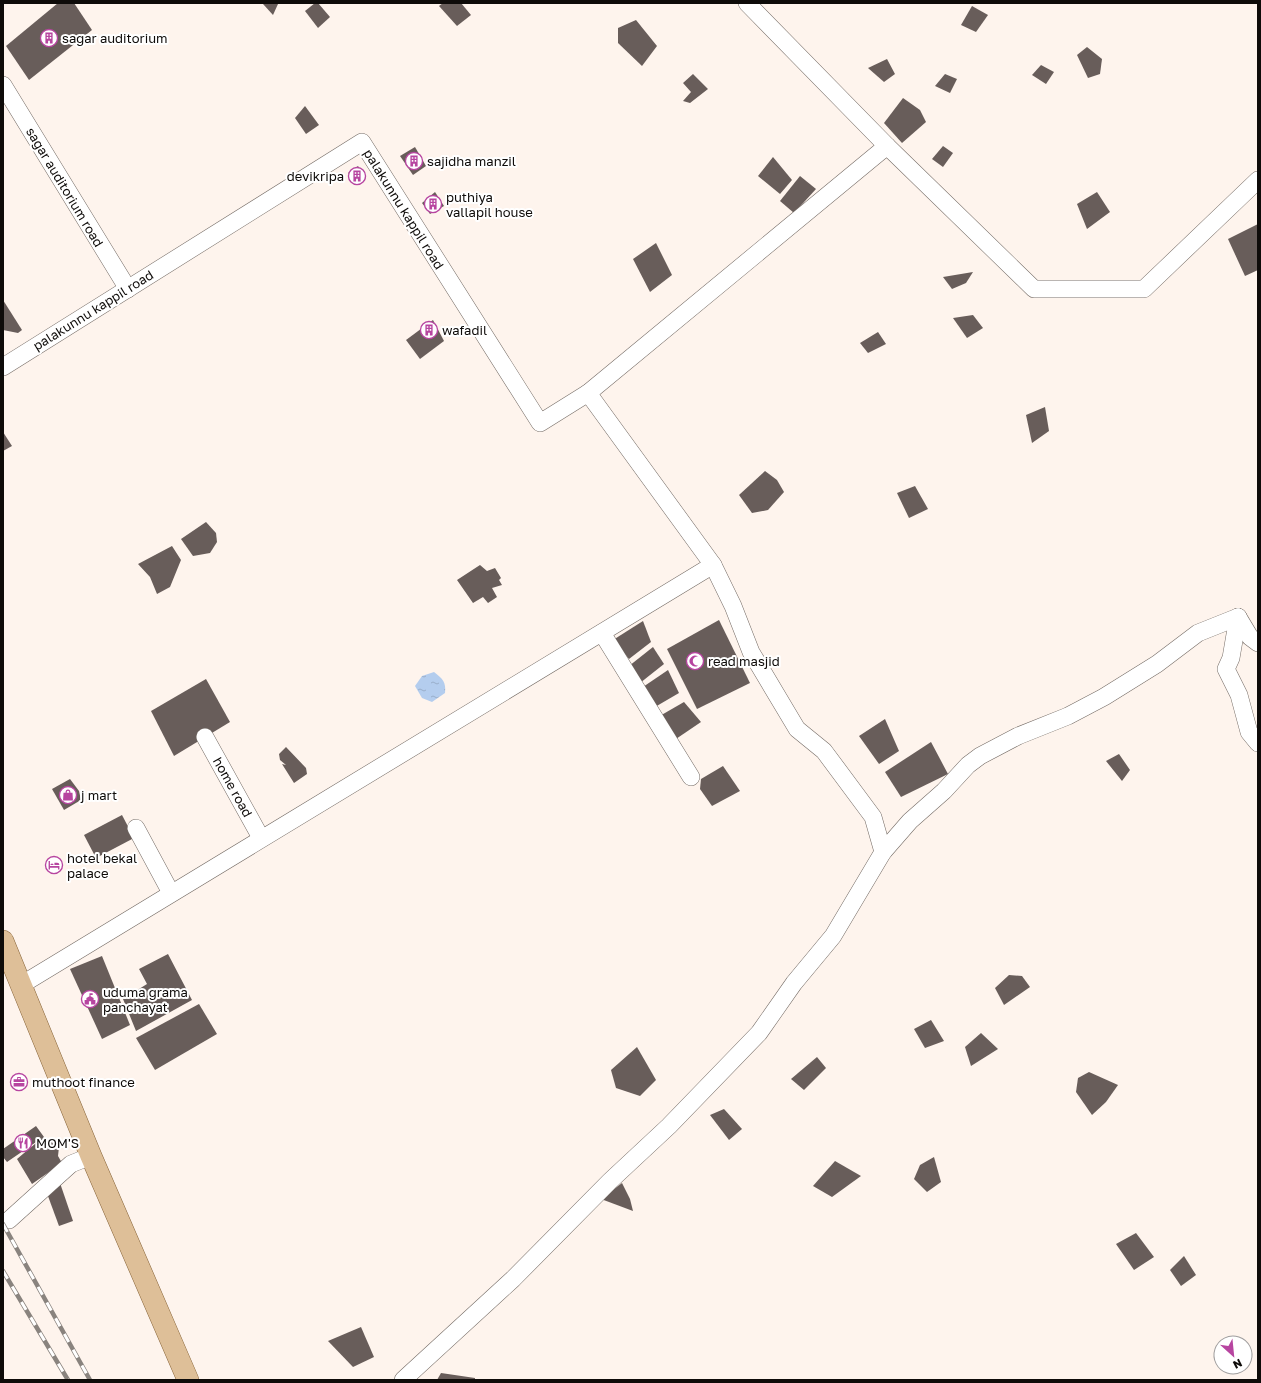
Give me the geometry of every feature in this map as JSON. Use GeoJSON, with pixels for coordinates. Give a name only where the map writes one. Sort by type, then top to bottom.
{"type":"FeatureCollection","features":[{"type":"Feature","properties":{"kind":"main road"},"geometry":{"type":"LineString","coordinates":[[3,941],[91,1156],[188,1380]]}},
{"type":"Feature","properties":{"kind":"street"},"geometry":{"type":"LineString","coordinates":[[747,3],[887,146],[1034,288],[1144,289],[1258,180]]}},
{"type":"Feature","properties":{"kind":"street","name":"sagar auditorium road"},"geometry":{"type":"LineString","coordinates":[[3,85],[128,289]]}},
{"type":"Feature","properties":{"kind":"street","name":"palakunnu kappil road"},"geometry":{"type":"LineString","coordinates":[[3,367],[362,142],[540,424],[588,392]]}},
{"type":"Feature","properties":{"kind":"street"},"geometry":{"type":"LineString","coordinates":[[883,852],[873,817],[824,751],[797,730],[751,652],[733,606],[713,565],[588,392],[887,146]]}},
{"type":"Feature","properties":{"kind":"street"},"geometry":{"type":"LineString","coordinates":[[21,985],[713,565]]}},
{"type":"Feature","properties":{"kind":"street"},"geometry":{"type":"LineString","coordinates":[[403,1380],[513,1279],[610,1181],[669,1126],[759,1033],[794,983],[833,936],[883,852],[910,821],[980,756],[1018,736],[1068,716],[1157,664],[1198,633],[1238,617]]}},
{"type":"Feature","properties":{"kind":"street"},"geometry":{"type":"LineString","coordinates":[[1238,617],[1255,638]]}},
{"type":"Feature","properties":{"kind":"street"},"geometry":{"type":"LineString","coordinates":[[1238,617],[1231,658],[1226,670],[1239,695],[1249,732],[1258,743]]}},
{"type":"Feature","properties":{"kind":"street"},"geometry":{"type":"LineString","coordinates":[[602,633],[691,777]]}},
{"type":"Feature","properties":{"kind":"street","name":"home road"},"geometry":{"type":"LineString","coordinates":[[205,737],[261,838]]}},
{"type":"Feature","properties":{"kind":"street"},"geometry":{"type":"LineString","coordinates":[[136,828],[171,893]]}},
{"type":"Feature","properties":{"kind":"street"},"geometry":{"type":"LineString","coordinates":[[9,1220],[71,1164],[91,1156]]}},
{"type":"Feature","properties":{"kind":"water"},"geometry":{"type":"Polygon","coordinates":[[[434,672],[443,681],[445,693],[432,702],[422,698],[415,686],[422,676],[434,672]]]}},
{"type":"Feature","properties":{"kind":"building","name":"sagar auditorium"},"geometry":{"type":"Polygon","coordinates":[[[58,3],[74,3],[92,30],[29,80],[6,46],[58,3]]]}},
{"type":"Feature","properties":{"kind":"building"},"geometry":{"type":"Polygon","coordinates":[[[315,3],[318,3],[330,17],[318,28],[305,11],[315,3]]]}},
{"type":"Feature","properties":{"kind":"building"},"geometry":{"type":"Polygon","coordinates":[[[443,3],[461,3],[471,15],[457,26],[439,6],[443,3]]]}},
{"type":"Feature","properties":{"kind":"building"},"geometry":{"type":"Polygon","coordinates":[[[263,4],[278,4],[273,15],[263,4]]]}},
{"type":"Feature","properties":{"kind":"building"},"geometry":{"type":"Polygon","coordinates":[[[972,6],[988,15],[976,32],[961,25],[972,6]]]}},
{"type":"Feature","properties":{"kind":"building"},"geometry":{"type":"Polygon","coordinates":[[[636,20],[657,46],[642,66],[618,43],[618,28],[636,20]]]}},
{"type":"Feature","properties":{"kind":"building"},"geometry":{"type":"Polygon","coordinates":[[[1087,47],[1102,59],[1100,74],[1088,78],[1077,55],[1087,47]]]}},
{"type":"Feature","properties":{"kind":"building"},"geometry":{"type":"Polygon","coordinates":[[[887,59],[895,74],[884,82],[868,68],[887,59]]]}},
{"type":"Feature","properties":{"kind":"building"},"geometry":{"type":"Polygon","coordinates":[[[1041,65],[1054,72],[1046,84],[1032,75],[1041,65]]]}},
{"type":"Feature","properties":{"kind":"building"},"geometry":{"type":"Polygon","coordinates":[[[693,74],[708,89],[690,103],[683,101],[691,92],[683,83],[693,74]]]}},
{"type":"Feature","properties":{"kind":"building"},"geometry":{"type":"Polygon","coordinates":[[[945,74],[957,79],[950,93],[935,86],[945,74]]]}},
{"type":"Feature","properties":{"kind":"building"},"geometry":{"type":"Polygon","coordinates":[[[903,98],[920,110],[926,122],[902,143],[884,123],[903,98]]]}},
{"type":"Feature","properties":{"kind":"building"},"geometry":{"type":"Polygon","coordinates":[[[305,106],[319,125],[306,134],[295,118],[305,106]]]}},
{"type":"Feature","properties":{"kind":"building"},"geometry":{"type":"Polygon","coordinates":[[[943,146],[953,153],[943,167],[932,159],[943,146]]]}},
{"type":"Feature","properties":{"kind":"building","name":"sajidha manzil"},"geometry":{"type":"Polygon","coordinates":[[[415,147],[426,166],[413,175],[400,156],[415,147]]]}},
{"type":"Feature","properties":{"kind":"building"},"geometry":{"type":"Polygon","coordinates":[[[773,157],[792,180],[780,194],[758,176],[773,157]]]}},
{"type":"Feature","properties":{"kind":"building","name":"devikripa"},"geometry":{"type":"Polygon","coordinates":[[[358,166],[366,178],[357,185],[348,173],[358,166]]]}},
{"type":"Feature","properties":{"kind":"building"},"geometry":{"type":"Polygon","coordinates":[[[800,176],[816,189],[794,213],[780,201],[800,176]]]}},
{"type":"Feature","properties":{"kind":"building","name":"puthiya vallapil house"},"geometry":{"type":"Polygon","coordinates":[[[435,192],[444,206],[430,214],[422,203],[435,192]]]}},
{"type":"Feature","properties":{"kind":"building"},"geometry":{"type":"Polygon","coordinates":[[[1097,192],[1110,212],[1087,229],[1077,204],[1097,192]]]}},
{"type":"Feature","properties":{"kind":"building"},"geometry":{"type":"Polygon","coordinates":[[[1258,224],[1258,270],[1245,276],[1228,239],[1258,224]]]}},
{"type":"Feature","properties":{"kind":"building"},"geometry":{"type":"Polygon","coordinates":[[[656,243],[672,275],[650,292],[633,259],[656,243]]]}},
{"type":"Feature","properties":{"kind":"building"},"geometry":{"type":"Polygon","coordinates":[[[973,272],[966,283],[952,289],[943,277],[973,272]]]}},
{"type":"Feature","properties":{"kind":"building"},"geometry":{"type":"Polygon","coordinates":[[[3,300],[22,330],[18,333],[3,330],[3,300]]]}},
{"type":"Feature","properties":{"kind":"building"},"geometry":{"type":"Polygon","coordinates":[[[973,315],[983,328],[967,338],[953,318],[973,315]]]}},
{"type":"Feature","properties":{"kind":"building","name":"wafadil"},"geometry":{"type":"Polygon","coordinates":[[[433,320],[444,341],[420,359],[406,340],[433,320]]]}},
{"type":"Feature","properties":{"kind":"building"},"geometry":{"type":"Polygon","coordinates":[[[878,332],[886,344],[868,353],[860,343],[878,332]]]}},
{"type":"Feature","properties":{"kind":"building"},"geometry":{"type":"Polygon","coordinates":[[[1045,407],[1049,431],[1032,443],[1026,415],[1045,407]]]}},
{"type":"Feature","properties":{"kind":"building"},"geometry":{"type":"Polygon","coordinates":[[[3,432],[12,446],[3,451],[3,432]]]}},
{"type":"Feature","properties":{"kind":"building"},"geometry":{"type":"Polygon","coordinates":[[[765,471],[777,480],[784,492],[768,510],[752,513],[739,495],[765,471]]]}},
{"type":"Feature","properties":{"kind":"building"},"geometry":{"type":"Polygon","coordinates":[[[915,486],[928,509],[909,518],[897,493],[915,486]]]}},
{"type":"Feature","properties":{"kind":"building"},"geometry":{"type":"Polygon","coordinates":[[[206,522],[216,533],[217,542],[210,553],[193,556],[181,539],[206,522]]]}},
{"type":"Feature","properties":{"kind":"building"},"geometry":{"type":"Polygon","coordinates":[[[172,546],[181,560],[170,587],[157,594],[150,577],[138,564],[172,546]]]}},
{"type":"Feature","properties":{"kind":"building"},"geometry":{"type":"Polygon","coordinates":[[[480,565],[487,571],[495,568],[501,578],[499,580],[502,585],[492,588],[497,597],[488,603],[483,597],[473,603],[457,580],[480,565]]]}},
{"type":"Feature","properties":{"kind":"building"},"geometry":{"type":"Polygon","coordinates":[[[719,620],[750,683],[697,709],[667,649],[719,620]]]}},
{"type":"Feature","properties":{"kind":"building"},"geometry":{"type":"Polygon","coordinates":[[[643,621],[651,642],[629,659],[613,640],[643,621]]]}},
{"type":"Feature","properties":{"kind":"building"},"geometry":{"type":"Polygon","coordinates":[[[653,647],[664,664],[640,683],[629,666],[653,647]]]}},
{"type":"Feature","properties":{"kind":"building"},"geometry":{"type":"Polygon","coordinates":[[[668,670],[679,693],[655,707],[640,689],[668,670]]]}},
{"type":"Feature","properties":{"kind":"building"},"geometry":{"type":"Polygon","coordinates":[[[206,679],[230,722],[174,756],[151,711],[206,679]]]}},
{"type":"Feature","properties":{"kind":"building"},"geometry":{"type":"Polygon","coordinates":[[[684,702],[701,722],[673,741],[658,717],[684,702]]]}},
{"type":"Feature","properties":{"kind":"building"},"geometry":{"type":"Polygon","coordinates":[[[885,719],[899,751],[879,764],[859,736],[885,719]]]}},
{"type":"Feature","properties":{"kind":"building"},"geometry":{"type":"Polygon","coordinates":[[[931,742],[948,774],[901,797],[885,772],[931,742]]]}},
{"type":"Feature","properties":{"kind":"building"},"geometry":{"type":"Polygon","coordinates":[[[286,747],[306,768],[307,774],[294,783],[282,764],[286,765],[280,760],[279,754],[286,747]]]}},
{"type":"Feature","properties":{"kind":"building"},"geometry":{"type":"Polygon","coordinates":[[[1119,754],[1130,770],[1122,781],[1106,761],[1119,754]]]}},
{"type":"Feature","properties":{"kind":"building"},"geometry":{"type":"Polygon","coordinates":[[[723,766],[740,791],[712,806],[700,789],[701,779],[723,766]]]}},
{"type":"Feature","properties":{"kind":"building","name":"j mart"},"geometry":{"type":"Polygon","coordinates":[[[70,779],[79,791],[81,800],[64,810],[52,789],[70,779]]]}},
{"type":"Feature","properties":{"kind":"building"},"geometry":{"type":"Polygon","coordinates":[[[122,815],[134,838],[96,858],[84,835],[122,815]]]}},
{"type":"Feature","properties":{"kind":"building"},"geometry":{"type":"Polygon","coordinates":[[[168,954],[192,1000],[136,1031],[123,999],[147,984],[139,969],[168,954]]]}},
{"type":"Feature","properties":{"kind":"building"},"geometry":{"type":"Polygon","coordinates":[[[102,956],[130,1025],[102,1039],[70,969],[102,956]]]}},
{"type":"Feature","properties":{"kind":"building"},"geometry":{"type":"Polygon","coordinates":[[[1009,975],[1022,976],[1030,987],[1004,1005],[995,988],[1009,975]]]}},
{"type":"Feature","properties":{"kind":"building"},"geometry":{"type":"Polygon","coordinates":[[[199,1004],[217,1034],[155,1070],[136,1038],[199,1004]]]}},
{"type":"Feature","properties":{"kind":"building"},"geometry":{"type":"Polygon","coordinates":[[[931,1020],[944,1041],[925,1048],[914,1029],[931,1020]]]}},
{"type":"Feature","properties":{"kind":"building"},"geometry":{"type":"Polygon","coordinates":[[[981,1033],[998,1049],[971,1066],[965,1047],[981,1033]]]}},
{"type":"Feature","properties":{"kind":"building"},"geometry":{"type":"Polygon","coordinates":[[[637,1047],[656,1080],[640,1096],[616,1088],[611,1070],[637,1047]]]}},
{"type":"Feature","properties":{"kind":"building"},"geometry":{"type":"Polygon","coordinates":[[[817,1057],[826,1068],[804,1090],[791,1079],[817,1057]]]}},
{"type":"Feature","properties":{"kind":"building"},"geometry":{"type":"Polygon","coordinates":[[[1089,1072],[1118,1085],[1106,1102],[1092,1115],[1076,1092],[1078,1078],[1089,1072]]]}},
{"type":"Feature","properties":{"kind":"building"},"geometry":{"type":"Polygon","coordinates":[[[724,1109],[742,1129],[729,1140],[710,1115],[724,1109]]]}},
{"type":"Feature","properties":{"kind":"building"},"geometry":{"type":"Polygon","coordinates":[[[36,1126],[44,1137],[59,1147],[58,1156],[62,1163],[32,1184],[17,1159],[42,1138],[7,1162],[3,1157],[3,1149],[36,1126]]]}},
{"type":"Feature","properties":{"kind":"building"},"geometry":{"type":"Polygon","coordinates":[[[934,1157],[941,1182],[927,1192],[914,1179],[920,1165],[934,1157]]]}},
{"type":"Feature","properties":{"kind":"building"},"geometry":{"type":"Polygon","coordinates":[[[835,1161],[861,1176],[832,1197],[813,1186],[835,1161]]]}},
{"type":"Feature","properties":{"kind":"building"},"geometry":{"type":"Polygon","coordinates":[[[60,1183],[73,1221],[59,1226],[45,1188],[60,1183]]]}},
{"type":"Feature","properties":{"kind":"building"},"geometry":{"type":"Polygon","coordinates":[[[622,1183],[630,1199],[633,1211],[601,1199],[622,1183]]]}},
{"type":"Feature","properties":{"kind":"building"},"geometry":{"type":"Polygon","coordinates":[[[1136,1233],[1154,1257],[1134,1270],[1116,1244],[1136,1233]]]}},
{"type":"Feature","properties":{"kind":"building"},"geometry":{"type":"Polygon","coordinates":[[[1184,1256],[1196,1275],[1181,1286],[1170,1270],[1184,1256]]]}},
{"type":"Feature","properties":{"kind":"building"},"geometry":{"type":"Polygon","coordinates":[[[361,1327],[374,1357],[353,1367],[328,1341],[361,1327]]]}},
{"type":"Feature","properties":{"kind":"building"},"geometry":{"type":"Polygon","coordinates":[[[441,1373],[475,1378],[475,1380],[437,1380],[441,1373]]]}},
{"type":"Feature","properties":{"kind":"railway"},"geometry":{"type":"LineString","coordinates":[[3,1224],[90,1380]]}},
{"type":"Feature","properties":{"kind":"railway"},"geometry":{"type":"LineString","coordinates":[[3,1271],[68,1380]]}},
{"type":"Feature","properties":{"kind":"place","name":"sagar auditorium"},"geometry":{"type":"Point","coordinates":[49,38]}},
{"type":"Feature","properties":{"kind":"place","name":"sajidha manzil"},"geometry":{"type":"Point","coordinates":[414,161]}},
{"type":"Feature","properties":{"kind":"place","name":"devikripa"},"geometry":{"type":"Point","coordinates":[357,176]}},
{"type":"Feature","properties":{"kind":"place","name":"puthiya vallapil house"},"geometry":{"type":"Point","coordinates":[433,204]}},
{"type":"Feature","properties":{"kind":"place","name":"wafadil"},"geometry":{"type":"Point","coordinates":[429,330]}},
{"type":"Feature","properties":{"kind":"place","name":"read masjid"},"geometry":{"type":"Point","coordinates":[695,661]}},
{"type":"Feature","properties":{"kind":"place","name":"j mart"},"geometry":{"type":"Point","coordinates":[68,795]}},
{"type":"Feature","properties":{"kind":"place","name":"hotel bekal palace"},"geometry":{"type":"Point","coordinates":[54,865]}},
{"type":"Feature","properties":{"kind":"place","name":"uduma grama panchayat"},"geometry":{"type":"Point","coordinates":[90,999]}},
{"type":"Feature","properties":{"kind":"place","name":"muthoot finance"},"geometry":{"type":"Point","coordinates":[19,1082]}},
{"type":"Feature","properties":{"kind":"place","name":"MOM'S"},"geometry":{"type":"Point","coordinates":[23,1143]}}]}
